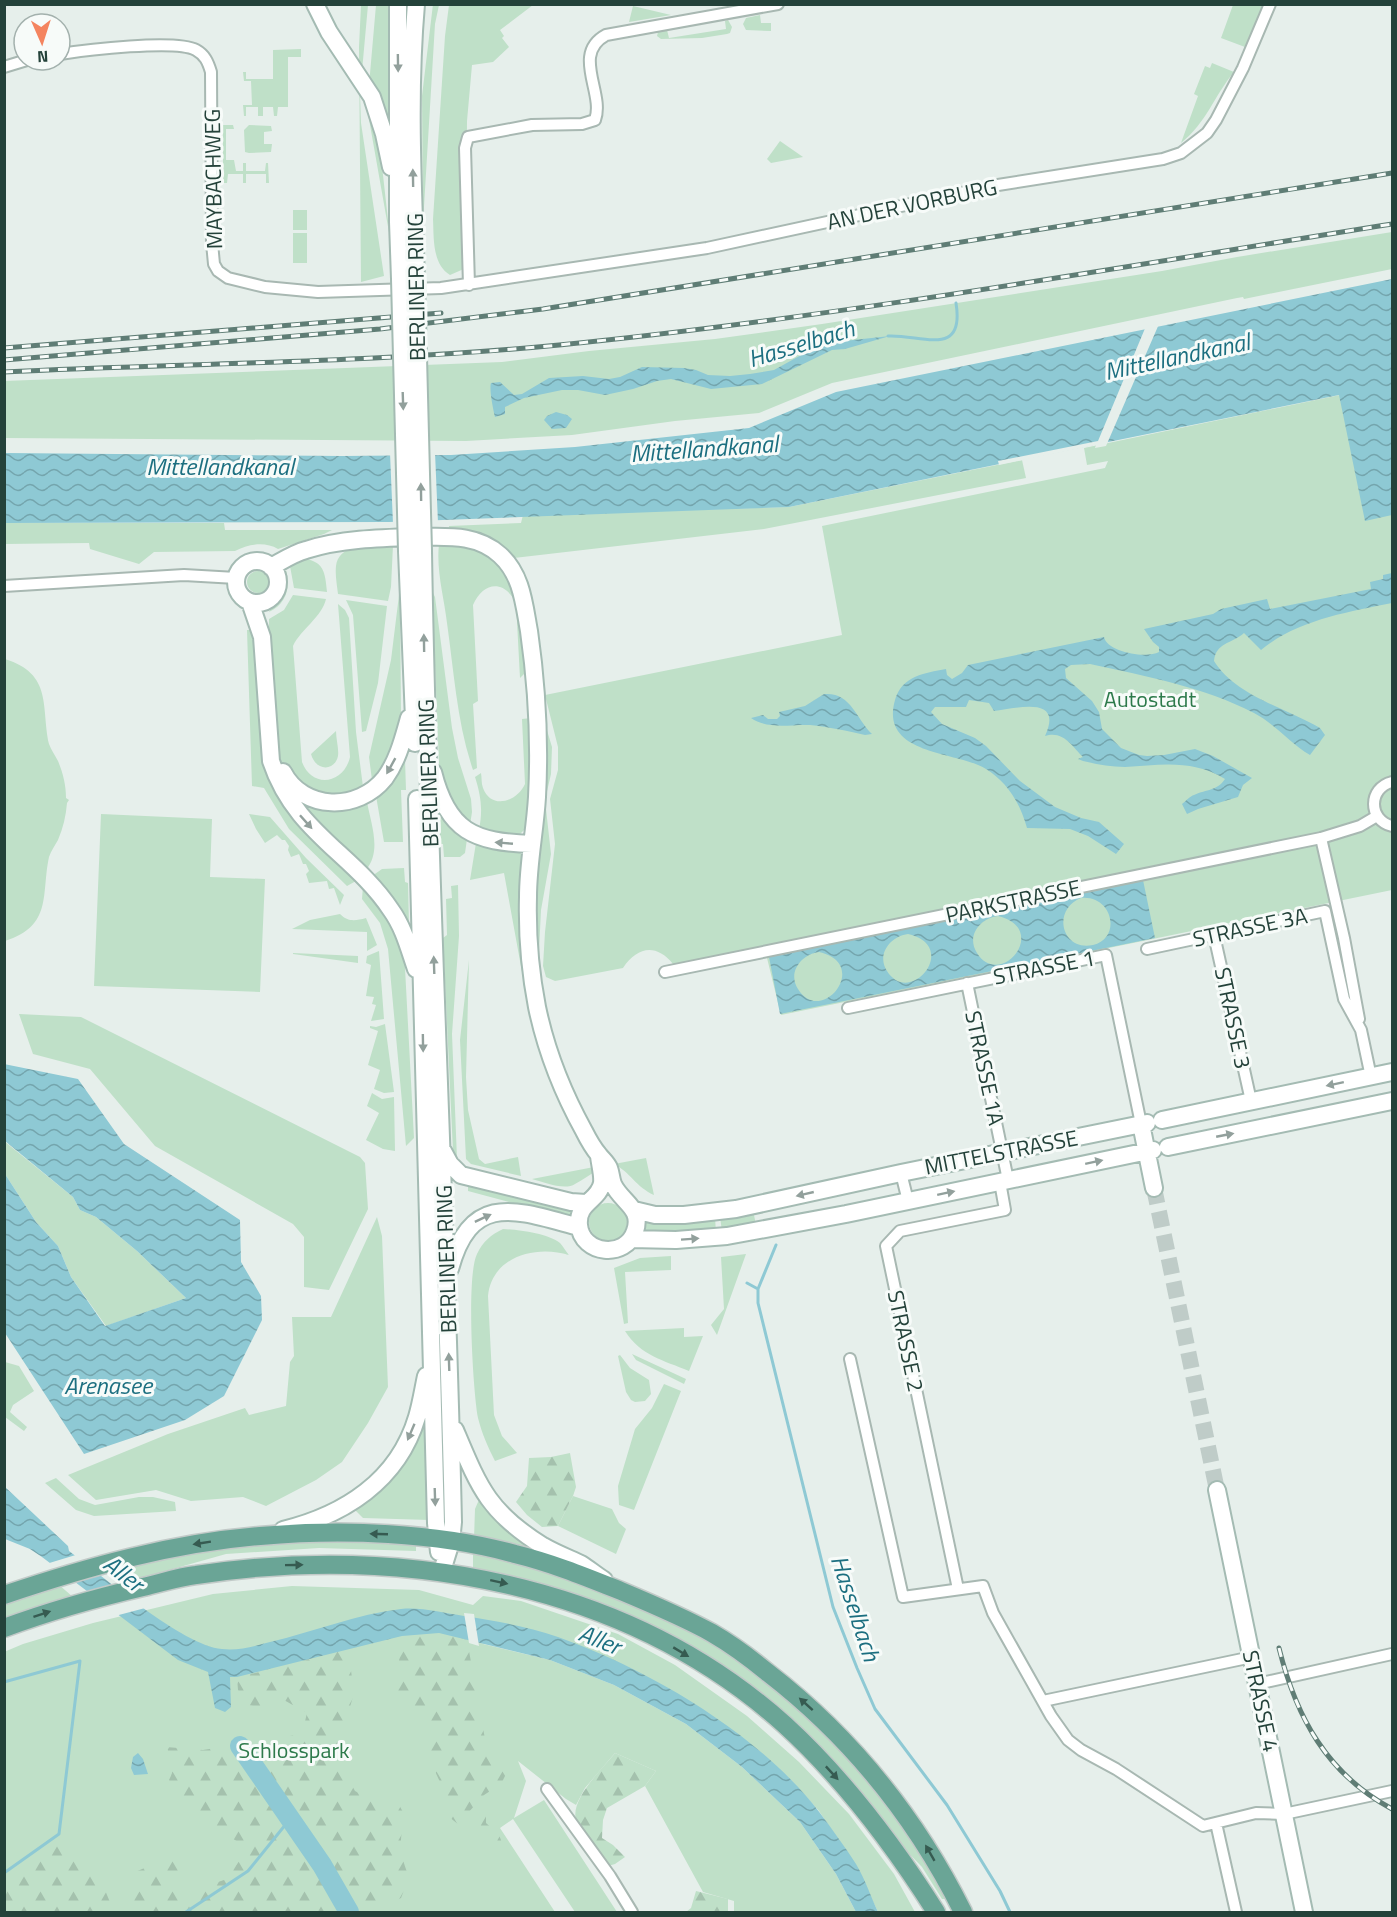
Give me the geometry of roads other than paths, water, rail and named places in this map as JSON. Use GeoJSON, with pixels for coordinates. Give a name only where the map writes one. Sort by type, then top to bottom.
{"type":"FeatureCollection","features":[{"type":"Feature","properties":{"kind":"main road"},"geometry":{"type":"LineString","coordinates":[[315,4],[329,32],[362,80],[377,107],[390,157],[398,222]]}},
{"type":"Feature","properties":{"kind":"main road","name":"BERLINER RING"},"geometry":{"type":"LineString","coordinates":[[398,4],[398,222],[408,279]]}},
{"type":"Feature","properties":{"kind":"main road"},"geometry":{"type":"LineString","coordinates":[[408,4],[413,33]]}},
{"type":"Feature","properties":{"kind":"main road","name":"BERLINER RING"},"geometry":{"type":"LineString","coordinates":[[416,4],[413,33],[408,279],[415,551],[426,744],[451,1420],[453,1522],[444,1541]]}},
{"type":"Feature","properties":{"kind":"main road"},"geometry":{"type":"LineString","coordinates":[[412,83],[419,55],[426,4]]}},
{"type":"Feature","properties":{"kind":"main road"},"geometry":{"type":"LineString","coordinates":[[271,567],[303,550],[328,544],[390,538],[459,536],[481,543],[500,555],[511,568],[522,593],[533,664],[539,740],[537,800],[528,898],[529,956],[537,1008],[562,1086],[585,1134],[599,1156],[609,1166],[613,1184],[621,1196],[629,1202],[637,1220],[636,1230],[631,1239],[622,1247],[611,1250],[599,1249],[588,1243],[579,1227],[580,1214],[602,1185],[599,1156]]}},
{"type":"Feature","properties":{"kind":"main road","name":"BERLINER RING"},"geometry":{"type":"LineString","coordinates":[[415,551],[414,700],[431,1355],[444,1541]]}},
{"type":"Feature","properties":{"kind":"main road"},"geometry":{"type":"LineString","coordinates":[[250,602],[260,603],[268,600],[278,585],[277,576],[271,567],[261,562],[249,563],[241,569],[236,578],[239,593],[250,602],[262,637]]}},
{"type":"Feature","properties":{"kind":"main road"},"geometry":{"type":"LineString","coordinates":[[268,600],[262,637],[271,761],[284,792],[297,812],[319,837],[364,878],[391,909],[402,927],[421,984]]}},
{"type":"Feature","properties":{"kind":"main road"},"geometry":{"type":"LineString","coordinates":[[268,731],[276,760],[293,787],[307,797],[332,803],[346,801],[370,792],[392,768],[414,700]]}},
{"type":"Feature","properties":{"kind":"main road"},"geometry":{"type":"LineString","coordinates":[[426,744],[444,804],[462,826],[484,839],[505,843],[532,844]]}},
{"type":"Feature","properties":{"kind":"main road","name":"MITTELSTRASSE"},"geometry":{"type":"LineString","coordinates":[[634,1210],[655,1215],[710,1213],[1392,1072]]}},
{"type":"Feature","properties":{"kind":"main road","name":"MITTELSTRASSE"},"geometry":{"type":"LineString","coordinates":[[631,1239],[676,1240],[727,1236],[838,1216],[1392,1101]]}},
{"type":"Feature","properties":{"kind":"main road"},"geometry":{"type":"LineString","coordinates":[[1150,1123],[1156,1149],[1154,1188]]}},
{"type":"Feature","properties":{"kind":"main road"},"geometry":{"type":"LineString","coordinates":[[442,1151],[461,1175],[571,1202],[609,1193],[621,1196]]}},
{"type":"Feature","properties":{"kind":"main road"},"geometry":{"type":"LineString","coordinates":[[831,1188],[838,1216]]}},
{"type":"Feature","properties":{"kind":"main road"},"geometry":{"type":"LineString","coordinates":[[446,1284],[461,1237],[469,1227],[486,1215],[502,1211],[517,1211],[579,1227]]}},
{"type":"Feature","properties":{"kind":"main road"},"geometry":{"type":"LineString","coordinates":[[4,1595],[107,1563],[165,1550],[260,1536],[304,1525],[347,1506],[366,1492],[392,1466],[406,1443],[416,1418],[431,1355]]}},
{"type":"Feature","properties":{"kind":"main road"},"geometry":{"type":"LineString","coordinates":[[451,1420],[480,1488],[494,1508],[511,1524],[545,1547],[583,1565],[617,1589]]}},
{"type":"Feature","properties":{"kind":"main road","name":"STRASSE 4"},"geometry":{"type":"LineString","coordinates":[[1217,1490],[1305,1912]]}},
{"type":"Feature","properties":{"kind":"main road"},"geometry":{"type":"LineString","coordinates":[[260,1536],[345,1533],[444,1541],[523,1556],[580,1574],[617,1589],[662,1608],[713,1634],[789,1689],[823,1719],[859,1756],[920,1836],[963,1912]]}},
{"type":"Feature","properties":{"kind":"main road"},"geometry":{"type":"LineString","coordinates":[[442,1571],[444,1541]]}},
{"type":"Feature","properties":{"kind":"main road"},"geometry":{"type":"LineString","coordinates":[[4,1628],[80,1602],[192,1575],[279,1566],[364,1564],[442,1571],[529,1590],[567,1601],[625,1623],[670,1645],[742,1692],[784,1725],[847,1789],[906,1866],[936,1912]]}},
{"type":"Feature","properties":{"kind":"street"},"geometry":{"type":"LineString","coordinates":[[469,285],[465,148],[468,137],[532,125],[590,123],[595,120],[597,116],[590,62],[593,46],[600,38],[613,33],[739,8],[778,4]]}},
{"type":"Feature","properties":{"kind":"street","name":"AN DER VORBURG"},"geometry":{"type":"LineString","coordinates":[[355,292],[469,285],[706,248],[998,185],[1163,159],[1180,153],[1207,133],[1216,120],[1244,68],[1270,4]]}},
{"type":"Feature","properties":{"kind":"street","name":"MAYBACHWEG"},"geometry":{"type":"LineString","coordinates":[[72,53],[178,45],[197,50],[203,55],[211,72],[212,243],[214,264],[218,271],[228,278],[265,287],[294,291],[355,292]]}},
{"type":"Feature","properties":{"kind":"street"},"geometry":{"type":"LineString","coordinates":[[4,586],[184,575],[236,578]]}},
{"type":"Feature","properties":{"kind":"street"},"geometry":{"type":"LineString","coordinates":[[1392,782],[1380,788],[1376,794],[1374,809],[1382,822],[1392,826]]}},
{"type":"Feature","properties":{"kind":"street","name":"PARKSTRASSE"},"geometry":{"type":"LineString","coordinates":[[665,972],[1321,838],[1360,826],[1377,816]]}},
{"type":"Feature","properties":{"kind":"street"},"geometry":{"type":"LineString","coordinates":[[1321,838],[1344,938],[1361,1030]]}},
{"type":"Feature","properties":{"kind":"street","name":"STRASSE 3A"},"geometry":{"type":"LineString","coordinates":[[1147,949],[1325,911],[1344,999],[1361,1030],[1371,1077]]}},
{"type":"Feature","properties":{"kind":"street","name":"STRASSE 3"},"geometry":{"type":"LineString","coordinates":[[1214,935],[1251,1101]]}},
{"type":"Feature","properties":{"kind":"street","name":"STRASSE 1"},"geometry":{"type":"LineString","coordinates":[[848,1008],[1106,955],[1150,1123]]}},
{"type":"Feature","properties":{"kind":"street","name":"STRASSE 1A"},"geometry":{"type":"LineString","coordinates":[[967,982],[1004,1153],[1004,1181]]}},
{"type":"Feature","properties":{"kind":"street"},"geometry":{"type":"LineString","coordinates":[[901,1173],[908,1201]]}},
{"type":"Feature","properties":{"kind":"street","name":"STRASSE 2"},"geometry":{"type":"LineString","coordinates":[[957,1589],[886,1246],[900,1231],[1005,1210],[1004,1181]]}},
{"type":"Feature","properties":{"kind":"street"},"geometry":{"type":"LineString","coordinates":[[850,1359],[903,1597],[983,1586],[993,1613],[1068,1740],[1203,1826],[1256,1813],[1284,1814],[1392,1791]]}},
{"type":"Feature","properties":{"kind":"street"},"geometry":{"type":"LineString","coordinates":[[1257,1684],[1392,1654]]}},
{"type":"Feature","properties":{"kind":"street"},"geometry":{"type":"LineString","coordinates":[[1043,1701],[1252,1657]]}},
{"type":"Feature","properties":{"kind":"street"},"geometry":{"type":"LineString","coordinates":[[547,1789],[610,1876],[632,1912]]}},
{"type":"Feature","properties":{"kind":"street"},"geometry":{"type":"LineString","coordinates":[[1216,1823],[1236,1912]]}},
{"type":"Feature","properties":{"kind":"water","name":"Mittellandkanal"},"geometry":{"type":"Polygon","coordinates":[[[1392,279],[1392,515],[1365,521],[1339,395],[789,507],[389,522],[5,523],[5,453],[451,455],[575,447],[749,428],[836,392],[1392,279]]]}},
{"type":"Feature","properties":{"kind":"water"},"geometry":{"type":"Polygon","coordinates":[[[890,336],[845,349],[832,350],[762,384],[711,389],[671,379],[605,395],[578,390],[562,390],[524,398],[505,407],[505,414],[495,417],[492,404],[491,383],[500,382],[514,395],[522,394],[549,378],[583,376],[609,379],[620,377],[642,367],[684,368],[708,375],[750,374],[774,370],[803,354],[835,342],[890,336]]]}},
{"type":"Feature","properties":{"kind":"water"},"geometry":{"type":"Polygon","coordinates":[[[556,412],[572,419],[566,428],[552,429],[544,420],[556,412]]]}},
{"type":"Feature","properties":{"kind":"water"},"geometry":{"type":"Polygon","coordinates":[[[1392,573],[1392,603],[1307,624],[1290,631],[1261,650],[1244,633],[1221,647],[1215,655],[1214,661],[1235,683],[1262,700],[1320,728],[1325,735],[1310,755],[1262,717],[1215,696],[1174,683],[1090,664],[1071,665],[1065,669],[1066,678],[1092,701],[1099,712],[1102,729],[1121,748],[1147,756],[1195,749],[1213,756],[1252,778],[1243,785],[1238,797],[1187,814],[1182,804],[1192,796],[1219,786],[1225,779],[1201,768],[1188,766],[1119,767],[1083,761],[1078,759],[1083,757],[1067,740],[1057,735],[1045,736],[1049,723],[1048,714],[1043,709],[1035,707],[994,711],[989,703],[969,700],[966,707],[935,707],[931,712],[942,724],[975,738],[986,746],[1020,781],[1055,807],[1081,818],[1099,822],[1124,844],[1116,854],[1088,836],[1070,829],[1027,828],[1012,794],[994,775],[973,763],[924,749],[909,742],[899,732],[893,718],[898,692],[908,681],[922,674],[946,669],[947,675],[952,679],[962,673],[968,665],[1104,637],[1112,647],[1119,650],[1145,655],[1153,654],[1159,652],[1159,647],[1144,629],[1267,599],[1270,609],[1371,589],[1370,582],[1383,579],[1383,575],[1392,573]]]}},
{"type":"Feature","properties":{"kind":"water"},"geometry":{"type":"Polygon","coordinates":[[[824,694],[833,694],[847,701],[872,734],[865,735],[810,725],[772,725],[751,718],[763,715],[768,719],[777,719],[780,716],[779,712],[805,706],[824,694]]]}},
{"type":"Feature","properties":{"kind":"water"},"geometry":{"type":"Polygon","coordinates":[[[1143,880],[1155,938],[780,1014],[769,957],[1143,880]],[[1081,898],[1072,904],[1063,920],[1068,936],[1074,942],[1082,945],[1093,945],[1102,941],[1108,934],[1110,926],[1107,910],[1092,899],[1081,898]],[[998,916],[991,917],[977,929],[973,940],[977,953],[987,963],[997,965],[1008,961],[1016,953],[1021,943],[1020,932],[1013,923],[998,916]],[[908,934],[891,942],[883,958],[887,971],[897,981],[907,983],[918,979],[926,971],[931,961],[930,950],[923,941],[908,934]],[[819,952],[802,960],[794,976],[798,989],[808,999],[818,1001],[829,997],[837,989],[842,979],[841,968],[834,959],[819,952]]]}},
{"type":"Feature","properties":{"kind":"water","name":"Arenasee"},"geometry":{"type":"Polygon","coordinates":[[[4,1064],[78,1079],[124,1144],[240,1220],[241,1262],[261,1296],[262,1320],[224,1396],[185,1420],[84,1454],[5,1333],[5,1174],[36,1222],[58,1246],[71,1277],[105,1326],[186,1298],[137,1251],[96,1217],[80,1210],[73,1197],[5,1141],[4,1064]]]}},
{"type":"Feature","properties":{"kind":"water"},"geometry":{"type":"Polygon","coordinates":[[[4,1486],[68,1546],[69,1551],[165,1623],[206,1645],[222,1649],[246,1648],[385,1611],[417,1609],[535,1630],[558,1637],[629,1667],[665,1686],[735,1731],[796,1784],[856,1864],[878,1912],[856,1912],[836,1874],[800,1822],[742,1767],[686,1724],[614,1685],[550,1660],[439,1633],[402,1636],[230,1677],[231,1707],[225,1712],[215,1708],[208,1672],[178,1660],[42,1557],[30,1549],[5,1539],[4,1486]]]}},
{"type":"Feature","properties":{"kind":"water"},"geometry":{"type":"Polygon","coordinates":[[[138,1753],[143,1759],[148,1774],[134,1775],[131,1768],[133,1757],[138,1753]]]}},
{"type":"Feature","properties":{"kind":"waterway","name":"Hasselbach"},"geometry":{"type":"LineString","coordinates":[[888,336],[938,340],[947,338],[954,332],[957,320],[956,303]]}},
{"type":"Feature","properties":{"kind":"waterway"},"geometry":{"type":"LineString","coordinates":[[758,1289],[776,1245]]}},
{"type":"Feature","properties":{"kind":"waterway","name":"Hasselbach"},"geometry":{"type":"LineString","coordinates":[[747,1283],[758,1289],[758,1303],[833,1607],[857,1668],[875,1709],[947,1805],[1000,1891],[1010,1912]]}},
{"type":"Feature","properties":{"kind":"waterway"},"geometry":{"type":"LineString","coordinates":[[4,1682],[80,1661],[59,1834],[4,1873]]}},
{"type":"Feature","properties":{"kind":"waterway","name":"Aller"},"geometry":{"type":"LineString","coordinates":[[240,1746],[322,1865],[349,1912]]}},
{"type":"Feature","properties":{"kind":"waterway"},"geometry":{"type":"LineString","coordinates":[[186,1912],[248,1871],[290,1819]]}},
{"type":"Feature","properties":{"kind":"tunnel"},"geometry":{"type":"LineString","coordinates":[[1154,1188],[1217,1490]]}},
{"type":"Feature","properties":{"kind":"railway"},"geometry":{"type":"LineString","coordinates":[[4,360],[380,329],[543,309],[1392,173]]}},
{"type":"Feature","properties":{"kind":"railway"},"geometry":{"type":"LineString","coordinates":[[4,372],[420,356],[664,334],[872,306],[1392,224]]}},
{"type":"Feature","properties":{"kind":"railway"},"geometry":{"type":"LineString","coordinates":[[4,348],[441,313]]}},
{"type":"Feature","properties":{"kind":"railway"},"geometry":{"type":"LineString","coordinates":[[1279,1648],[1286,1673],[1305,1720],[1332,1761],[1349,1779],[1392,1809]]}},
{"type":"Feature","properties":{"kind":"park label","name":"Autostadt"},"geometry":{"type":"Point","coordinates":[1150,699]}},
{"type":"Feature","properties":{"kind":"park label","name":"Schlosspark"},"geometry":{"type":"Point","coordinates":[294,1750]}}]}
